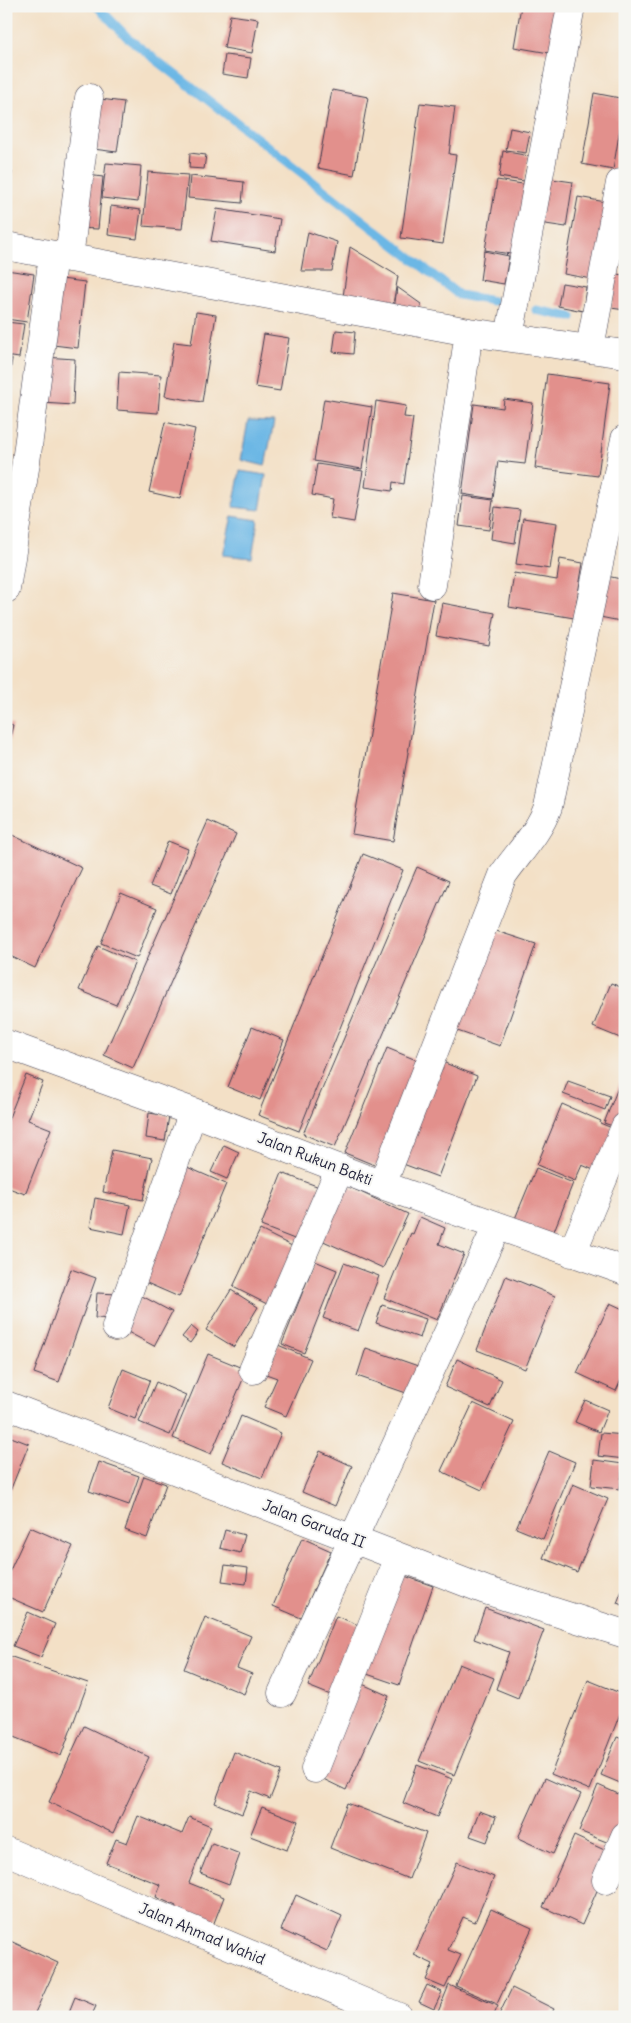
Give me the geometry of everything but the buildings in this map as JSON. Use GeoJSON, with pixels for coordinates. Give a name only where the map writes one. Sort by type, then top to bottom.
{"type":"FeatureCollection","features":[{"type":"Feature","properties":{"kind":"street"},"geometry":{"type":"LineString","coordinates":[[510,337],[571,6]]}},
{"type":"Feature","properties":{"kind":"street"},"geometry":{"type":"LineString","coordinates":[[6,589],[89,98]]}},
{"type":"Feature","properties":{"kind":"street"},"geometry":{"type":"LineString","coordinates":[[590,348],[620,183]]}},
{"type":"Feature","properties":{"kind":"street"},"geometry":{"type":"LineString","coordinates":[[6,246],[469,332],[625,354]]}},
{"type":"Feature","properties":{"kind":"street"},"geometry":{"type":"LineString","coordinates":[[432,585],[469,332]]}},
{"type":"Feature","properties":{"kind":"street"},"geometry":{"type":"LineString","coordinates":[[382,1185],[503,875],[542,823],[548,807],[625,439]]}},
{"type":"Feature","properties":{"kind":"street","name":"Jalan Rukun Bakti"},"geometry":{"type":"LineString","coordinates":[[6,1044],[193,1112],[382,1185],[625,1271]]}},
{"type":"Feature","properties":{"kind":"street"},"geometry":{"type":"LineString","coordinates":[[116,1327],[193,1112]]}},
{"type":"Feature","properties":{"kind":"street"},"geometry":{"type":"LineString","coordinates":[[572,1253],[625,1127]]}},
{"type":"Feature","properties":{"kind":"street"},"geometry":{"type":"LineString","coordinates":[[254,1370],[340,1168]]}},
{"type":"Feature","properties":{"kind":"street"},"geometry":{"type":"LineString","coordinates":[[282,1693],[497,1226]]}},
{"type":"Feature","properties":{"kind":"street","name":"Jalan Garuda II"},"geometry":{"type":"LineString","coordinates":[[6,1405],[485,1590],[625,1634]]}},
{"type":"Feature","properties":{"kind":"street"},"geometry":{"type":"LineString","coordinates":[[315,1769],[399,1557]]}},
{"type":"Feature","properties":{"kind":"street"},"geometry":{"type":"LineString","coordinates":[[606,1880],[625,1836]]}},
{"type":"Feature","properties":{"kind":"street","name":"Jalan Ahmad Wahid"},"geometry":{"type":"LineString","coordinates":[[6,1851],[398,2017]]}},
{"type":"Feature","properties":{"kind":"water"},"geometry":{"type":"Polygon","coordinates":[[[248,421],[274,422],[265,466],[241,460],[248,421]]]}},
{"type":"Feature","properties":{"kind":"water"},"geometry":{"type":"Polygon","coordinates":[[[240,471],[266,475],[260,510],[233,507],[240,471]]]}},
{"type":"Feature","properties":{"kind":"water"},"geometry":{"type":"Polygon","coordinates":[[[232,516],[258,520],[252,558],[223,555],[232,516]]]}},
{"type":"Feature","properties":{"kind":"waterway"},"geometry":{"type":"LineString","coordinates":[[97,6],[128,38],[459,295],[493,301]]}},
{"type":"Feature","properties":{"kind":"waterway"},"geometry":{"type":"LineString","coordinates":[[536,310],[571,317]]}}]}
